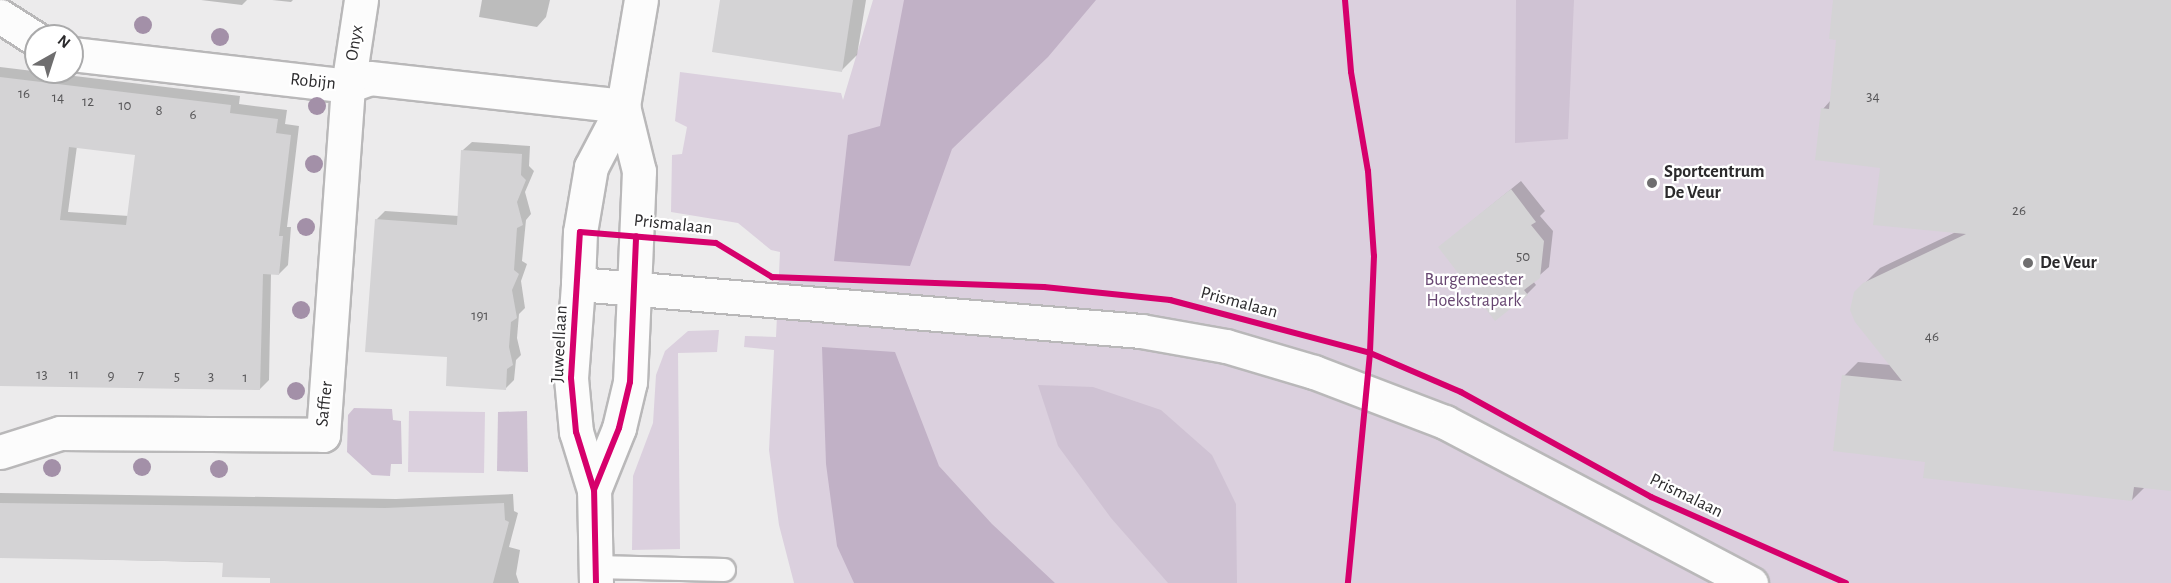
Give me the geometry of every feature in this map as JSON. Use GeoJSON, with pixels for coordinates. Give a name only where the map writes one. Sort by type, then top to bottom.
{"type":"FeatureCollection","features":[{"type":"Feature","properties":{"kind":"street","name":"Onyx"},"geometry":{"type":"LineString","coordinates":[[348,86],[361,0]]}},
{"type":"Feature","properties":{"kind":"street","name":"Juweellaan"},"geometry":{"type":"LineString","coordinates":[[596,575],[594,490],[576,432],[571,378],[580,232],[591,167],[623,106],[641,0]]}},
{"type":"Feature","properties":{"kind":"street"},"geometry":{"type":"LineString","coordinates":[[0,16],[24,31]]}},
{"type":"Feature","properties":{"kind":"street","name":"Robijn"},"geometry":{"type":"LineString","coordinates":[[84,55],[348,86],[370,78],[623,106]]}},
{"type":"Feature","properties":{"kind":"street","name":"Saffier"},"geometry":{"type":"LineString","coordinates":[[0,452],[60,433],[323,435],[348,86]]}},
{"type":"Feature","properties":{"kind":"street","name":"Juweellaan"},"geometry":{"type":"LineString","coordinates":[[594,490],[619,428],[630,382],[639,171],[623,106]]}},
{"type":"Feature","properties":{"kind":"street"},"geometry":{"type":"LineString","coordinates":[[578,284],[1141,331],[1227,346],[1314,372],[1445,422],[1751,583]]}},
{"type":"Feature","properties":{"kind":"lane"},"geometry":{"type":"LineString","coordinates":[[596,575],[724,570]]}},
{"type":"Feature","properties":{"kind":"green space","name":"Burgemeester Hoekstrapark"},"geometry":{"type":"Polygon","coordinates":[[[873,0],[2171,0],[2171,583],[794,583],[779,525],[769,450],[774,350],[744,347],[745,336],[776,337],[780,252],[771,250],[738,223],[671,212],[672,155],[682,154],[687,127],[675,121],[680,72],[841,93],[843,100],[873,0]]]}},
{"type":"Feature","properties":{"kind":"green space"},"geometry":{"type":"Polygon","coordinates":[[[719,330],[717,352],[678,353],[680,549],[632,550],[633,476],[653,423],[656,375],[665,351],[688,331],[719,330]]]}},
{"type":"Feature","properties":{"kind":"green space"},"geometry":{"type":"Polygon","coordinates":[[[409,411],[485,412],[484,473],[408,472],[409,411]]]}},
{"type":"Feature","properties":{"kind":"shaded area"},"geometry":{"type":"Polygon","coordinates":[[[904,0],[1096,0],[1048,57],[952,149],[910,266],[834,261],[848,135],[880,126],[904,0]]]}},
{"type":"Feature","properties":{"kind":"shaded area"},"geometry":{"type":"Polygon","coordinates":[[[1516,0],[1574,0],[1568,139],[1515,143],[1516,0]]]}},
{"type":"Feature","properties":{"kind":"shaded area"},"geometry":{"type":"Polygon","coordinates":[[[822,347],[895,352],[939,466],[992,524],[1055,583],[854,583],[837,546],[826,464],[822,347]]]}},
{"type":"Feature","properties":{"kind":"shaded area"},"geometry":{"type":"Polygon","coordinates":[[[1038,385],[1093,387],[1161,410],[1212,455],[1236,504],[1237,583],[1168,583],[1111,518],[1058,446],[1038,385]]]}},
{"type":"Feature","properties":{"kind":"shaded area"},"geometry":{"type":"Polygon","coordinates":[[[354,408],[392,409],[393,420],[401,421],[402,464],[391,464],[390,476],[372,475],[347,452],[348,415],[354,408]]]}},
{"type":"Feature","properties":{"kind":"shaded area"},"geometry":{"type":"Polygon","coordinates":[[[527,411],[528,472],[497,471],[498,412],[527,411]]]}},
{"type":"Feature","properties":{"kind":"building"},"geometry":{"type":"Polygon","coordinates":[[[720,0],[853,0],[842,72],[712,52],[720,0]]]}},
{"type":"Feature","properties":{"kind":"building","name":"De Veur"},"geometry":{"type":"Polygon","coordinates":[[[1833,0],[2171,0],[2171,491],[2134,487],[2132,501],[1923,478],[1925,462],[1833,451],[1842,375],[1902,381],[1855,322],[1850,310],[1854,292],[1863,283],[1966,234],[1873,225],[1880,168],[1815,160],[1821,108],[1829,109],[1836,40],[1829,39],[1833,0]]]}},
{"type":"Feature","properties":{"kind":"building"},"geometry":{"type":"Polygon","coordinates":[[[0,77],[24,80],[24,84],[58,84],[231,105],[230,113],[278,119],[276,133],[291,135],[279,236],[283,236],[279,275],[263,274],[260,390],[0,386],[0,77]],[[69,147],[60,220],[126,225],[135,155],[69,147]]]}},
{"type":"Feature","properties":{"kind":"building"},"geometry":{"type":"Polygon","coordinates":[[[461,150],[522,154],[521,175],[526,180],[517,202],[523,225],[517,228],[514,270],[519,274],[512,290],[517,318],[511,322],[509,347],[513,365],[507,369],[506,390],[446,386],[447,357],[365,352],[375,219],[457,225],[461,150]]]}},
{"type":"Feature","properties":{"kind":"building"},"geometry":{"type":"Polygon","coordinates":[[[1511,189],[1536,222],[1531,225],[1544,241],[1540,278],[1524,290],[1528,295],[1495,321],[1438,247],[1511,189]]]}},
{"type":"Feature","properties":{"kind":"building"},"geometry":{"type":"Polygon","coordinates":[[[0,503],[385,508],[504,503],[505,520],[509,522],[493,583],[270,583],[270,578],[222,577],[223,562],[0,558],[0,503]]]}},
{"type":"Feature","properties":{"kind":"cycle path"},"geometry":{"type":"LineString","coordinates":[[1345,0],[1351,72],[1368,171],[1374,256],[1370,353],[1348,583]]}},
{"type":"Feature","properties":{"kind":"cycle path","name":"Prismalaan"},"geometry":{"type":"LineString","coordinates":[[596,583],[594,490],[576,432],[571,378],[580,232],[716,243],[772,277],[1044,287],[1170,300],[1370,353],[1461,392],[1651,497],[1846,583]]}},
{"type":"Feature","properties":{"kind":"cycle path","name":"Prismalaan"},"geometry":{"type":"LineString","coordinates":[[594,490],[619,428],[630,382],[636,236]]}},
{"type":"Feature","properties":{"kind":"place","name":"Sportcentrum De Veur"},"geometry":{"type":"Point","coordinates":[1652,183]}},
{"type":"Feature","properties":{"kind":"place","name":"De Veur"},"geometry":{"type":"Point","coordinates":[2028,263]}}]}
